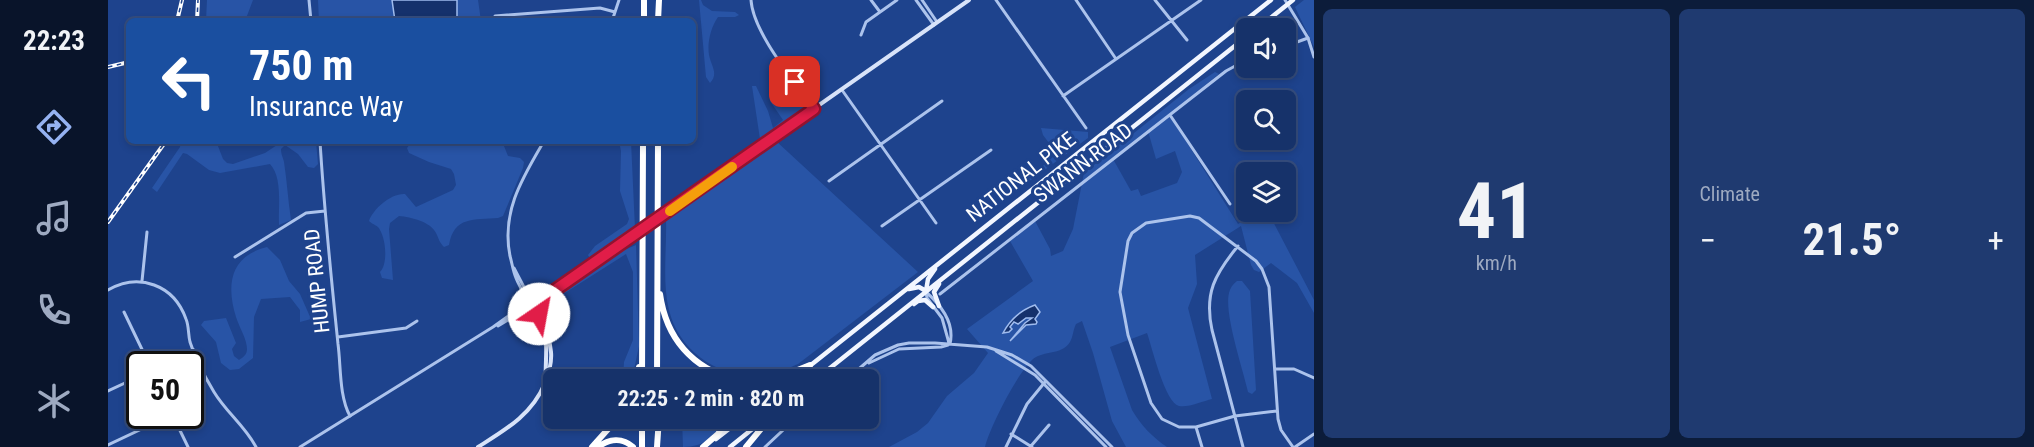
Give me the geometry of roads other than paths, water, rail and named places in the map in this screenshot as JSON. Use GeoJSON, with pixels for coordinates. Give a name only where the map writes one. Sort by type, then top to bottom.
{"type":"FeatureCollection","features":[{"type":"Feature","properties":{"kind":"highway"},"geometry":{"type":"LineString","coordinates":[[644,0],[644,18]]}},
{"type":"Feature","properties":{"kind":"highway"},"geometry":{"type":"LineString","coordinates":[[658,18],[659,0]]}},
{"type":"Feature","properties":{"kind":"highway"},"geometry":{"type":"LineString","coordinates":[[642,369],[643,144]]}},
{"type":"Feature","properties":{"kind":"highway"},"geometry":{"type":"LineString","coordinates":[[657,369],[658,144]]}},
{"type":"Feature","properties":{"kind":"highway"},"geometry":{"type":"LineString","coordinates":[[657,228],[662,306],[671,332],[684,351],[708,369]]}},
{"type":"Feature","properties":{"kind":"highway"},"geometry":{"type":"LineString","coordinates":[[638,369],[643,324]]}},
{"type":"Feature","properties":{"kind":"highway"},"geometry":{"type":"LineString","coordinates":[[800,369],[810,365]]}},
{"type":"Feature","properties":{"kind":"highway"},"geometry":{"type":"LineString","coordinates":[[592,447],[608,429]]}},
{"type":"Feature","properties":{"kind":"highway"},"geometry":{"type":"LineString","coordinates":[[642,429],[642,447]]}},
{"type":"Feature","properties":{"kind":"highway"},"geometry":{"type":"LineString","coordinates":[[657,447],[658,429]]}},
{"type":"Feature","properties":{"kind":"highway"},"geometry":{"type":"LineString","coordinates":[[705,447],[721,429]]}},
{"type":"Feature","properties":{"kind":"highway"},"geometry":{"type":"LineString","coordinates":[[746,447],[760,429]]}},
{"type":"Feature","properties":{"kind":"highway"},"geometry":{"type":"LineString","coordinates":[[598,447],[609,441],[618,440],[629,443],[633,447]]}},
{"type":"Feature","properties":{"kind":"main road"},"geometry":{"type":"LineString","coordinates":[[530,310],[536,310],[543,299],[969,0]]}},
{"type":"Feature","properties":{"kind":"main road","name":"NATIONAL PIKE"},"geometry":{"type":"LineString","coordinates":[[805,369],[1271,0]]}},
{"type":"Feature","properties":{"kind":"main road"},"geometry":{"type":"LineString","coordinates":[[1270,18],[1293,0]]}},
{"type":"Feature","properties":{"kind":"main road","name":"NATIONAL PIKE"},"geometry":{"type":"LineString","coordinates":[[829,369],[1236,46]]}},
{"type":"Feature","properties":{"kind":"main road"},"geometry":{"type":"LineString","coordinates":[[902,292],[914,287],[926,291],[933,271],[966,242]]}},
{"type":"Feature","properties":{"kind":"main road"},"geometry":{"type":"LineString","coordinates":[[936,306],[935,289],[946,276]]}},
{"type":"Feature","properties":{"kind":"main road"},"geometry":{"type":"LineString","coordinates":[[546,369],[546,338],[537,316],[525,302],[534,296],[543,295],[574,277]]}},
{"type":"Feature","properties":{"kind":"main road"},"geometry":{"type":"LineString","coordinates":[[534,296],[548,333],[551,351],[549,369]]}},
{"type":"Feature","properties":{"kind":"main road"},"geometry":{"type":"LineString","coordinates":[[850,352],[855,351],[918,301],[927,301],[936,306]]}},
{"type":"Feature","properties":{"kind":"main road"},"geometry":{"type":"LineString","coordinates":[[478,447],[513,425],[526,413],[543,387]]}},
{"type":"Feature","properties":{"kind":"main road"},"geometry":{"type":"LineString","coordinates":[[705,447],[729,429]]}},
{"type":"Feature","properties":{"kind":"main road"},"geometry":{"type":"LineString","coordinates":[[730,447],[754,429]]}},
{"type":"Feature","properties":{"kind":"street"},"geometry":{"type":"LineString","coordinates":[[309,0],[311,18]]}},
{"type":"Feature","properties":{"kind":"street"},"geometry":{"type":"LineString","coordinates":[[613,18],[619,0]]}},
{"type":"Feature","properties":{"kind":"street"},"geometry":{"type":"LineString","coordinates":[[751,0],[755,19],[762,34],[814,109]]}},
{"type":"Feature","properties":{"kind":"street"},"geometry":{"type":"LineString","coordinates":[[871,0],[880,12]]}},
{"type":"Feature","properties":{"kind":"street"},"geometry":{"type":"LineString","coordinates":[[861,35],[866,22],[897,0]]}},
{"type":"Feature","properties":{"kind":"street"},"geometry":{"type":"LineString","coordinates":[[916,0],[935,24]]}},
{"type":"Feature","properties":{"kind":"street"},"geometry":{"type":"LineString","coordinates":[[922,0],[935,24]]}},
{"type":"Feature","properties":{"kind":"street"},"geometry":{"type":"LineString","coordinates":[[996,0],[1086,128]]}},
{"type":"Feature","properties":{"kind":"street"},"geometry":{"type":"LineString","coordinates":[[1076,0],[1116,59]]}},
{"type":"Feature","properties":{"kind":"street"},"geometry":{"type":"LineString","coordinates":[[1155,0],[1187,40]]}},
{"type":"Feature","properties":{"kind":"street"},"geometry":{"type":"LineString","coordinates":[[1063,96],[1201,0]]}},
{"type":"Feature","properties":{"kind":"street"},"geometry":{"type":"LineString","coordinates":[[1285,0],[1308,38],[1314,57]]}},
{"type":"Feature","properties":{"kind":"street"},"geometry":{"type":"LineString","coordinates":[[495,16],[600,8],[615,12]]}},
{"type":"Feature","properties":{"kind":"street"},"geometry":{"type":"LineString","coordinates":[[1296,42],[1308,38]]}},
{"type":"Feature","properties":{"kind":"street","name":"SWANN ROAD"},"geometry":{"type":"LineString","coordinates":[[940,294],[1236,66]]}},
{"type":"Feature","properties":{"kind":"street"},"geometry":{"type":"LineString","coordinates":[[842,90],[936,224]]}},
{"type":"Feature","properties":{"kind":"street"},"geometry":{"type":"LineString","coordinates":[[829,181],[942,101]]}},
{"type":"Feature","properties":{"kind":"street"},"geometry":{"type":"LineString","coordinates":[[1170,115],[1230,204]]}},
{"type":"Feature","properties":{"kind":"street","name":"HUMP ROAD"},"geometry":{"type":"LineString","coordinates":[[320,144],[324,211],[345,403],[350,416]]}},
{"type":"Feature","properties":{"kind":"street"},"geometry":{"type":"LineString","coordinates":[[300,447],[522,308],[525,302],[513,267],[508,238],[511,206],[518,187],[542,144]]}},
{"type":"Feature","properties":{"kind":"street"},"geometry":{"type":"LineString","coordinates":[[882,226],[991,150]]}},
{"type":"Feature","properties":{"kind":"street"},"geometry":{"type":"LineString","coordinates":[[235,257],[306,213],[324,211]]}},
{"type":"Feature","properties":{"kind":"street"},"geometry":{"type":"LineString","coordinates":[[1277,411],[1235,416],[1186,428],[1174,426],[1157,414],[1151,403],[1128,335],[1120,292],[1128,241],[1139,227],[1176,218],[1190,216],[1199,218],[1256,261],[1269,287],[1277,411],[1281,430],[1294,447],[1314,434]]}},
{"type":"Feature","properties":{"kind":"street"},"geometry":{"type":"LineString","coordinates":[[142,281],[147,232]]}},
{"type":"Feature","properties":{"kind":"street"},"geometry":{"type":"LineString","coordinates":[[1238,246],[1212,284],[1209,310],[1212,330],[1243,447]]}},
{"type":"Feature","properties":{"kind":"street"},"geometry":{"type":"LineString","coordinates":[[513,267],[526,291],[534,296]]}},
{"type":"Feature","properties":{"kind":"street"},"geometry":{"type":"LineString","coordinates":[[108,290],[123,283],[142,281],[166,291],[179,305],[187,321],[190,343],[216,395],[256,447]]}},
{"type":"Feature","properties":{"kind":"street"},"geometry":{"type":"LineString","coordinates":[[926,291],[942,318],[950,344]]}},
{"type":"Feature","properties":{"kind":"street"},"geometry":{"type":"LineString","coordinates":[[936,306],[950,322],[952,333],[950,344]]}},
{"type":"Feature","properties":{"kind":"street"},"geometry":{"type":"LineString","coordinates":[[493,327],[530,310]]}},
{"type":"Feature","properties":{"kind":"street"},"geometry":{"type":"LineString","coordinates":[[124,312],[143,351]]}},
{"type":"Feature","properties":{"kind":"street"},"geometry":{"type":"LineString","coordinates":[[338,337],[405,328],[417,321]]}},
{"type":"Feature","properties":{"kind":"street"},"geometry":{"type":"LineString","coordinates":[[935,343],[942,341],[947,333]]}},
{"type":"Feature","properties":{"kind":"street"},"geometry":{"type":"LineString","coordinates":[[859,369],[875,355],[889,348],[909,343],[987,346],[1045,382],[1112,447]]}},
{"type":"Feature","properties":{"kind":"street"},"geometry":{"type":"LineString","coordinates":[[862,366],[899,349],[941,347],[950,344]]}},
{"type":"Feature","properties":{"kind":"street"},"geometry":{"type":"LineString","coordinates":[[1275,369],[1294,369],[1314,378]]}},
{"type":"Feature","properties":{"kind":"street"},"geometry":{"type":"LineString","coordinates":[[1006,447],[1030,399],[1045,382]]}},
{"type":"Feature","properties":{"kind":"street"},"geometry":{"type":"LineString","coordinates":[[1045,382],[1106,447]]}},
{"type":"Feature","properties":{"kind":"street"},"geometry":{"type":"LineString","coordinates":[[108,391],[126,383]]}},
{"type":"Feature","properties":{"kind":"street"},"geometry":{"type":"LineString","coordinates":[[1011,434],[1031,446],[1049,425]]}},
{"type":"Feature","properties":{"kind":"street"},"geometry":{"type":"LineString","coordinates":[[1196,427],[1202,447]]}},
{"type":"Feature","properties":{"kind":"street"},"geometry":{"type":"LineString","coordinates":[[108,445],[142,429]]}},
{"type":"Feature","properties":{"kind":"street"},"geometry":{"type":"LineString","coordinates":[[179,429],[188,447]]}},
{"type":"Feature","properties":{"kind":"street"},"geometry":{"type":"LineString","coordinates":[[765,447],[784,429]]}},
{"type":"Feature","properties":{"kind":"railway"},"geometry":{"type":"LineString","coordinates":[[178,18],[182,0]]}},
{"type":"Feature","properties":{"kind":"railway"},"geometry":{"type":"LineString","coordinates":[[197,18],[198,0]]}},
{"type":"Feature","properties":{"kind":"railway"},"geometry":{"type":"LineString","coordinates":[[108,67],[126,63]]}},
{"type":"Feature","properties":{"kind":"railway"},"geometry":{"type":"LineString","coordinates":[[108,222],[164,144]]}}]}
